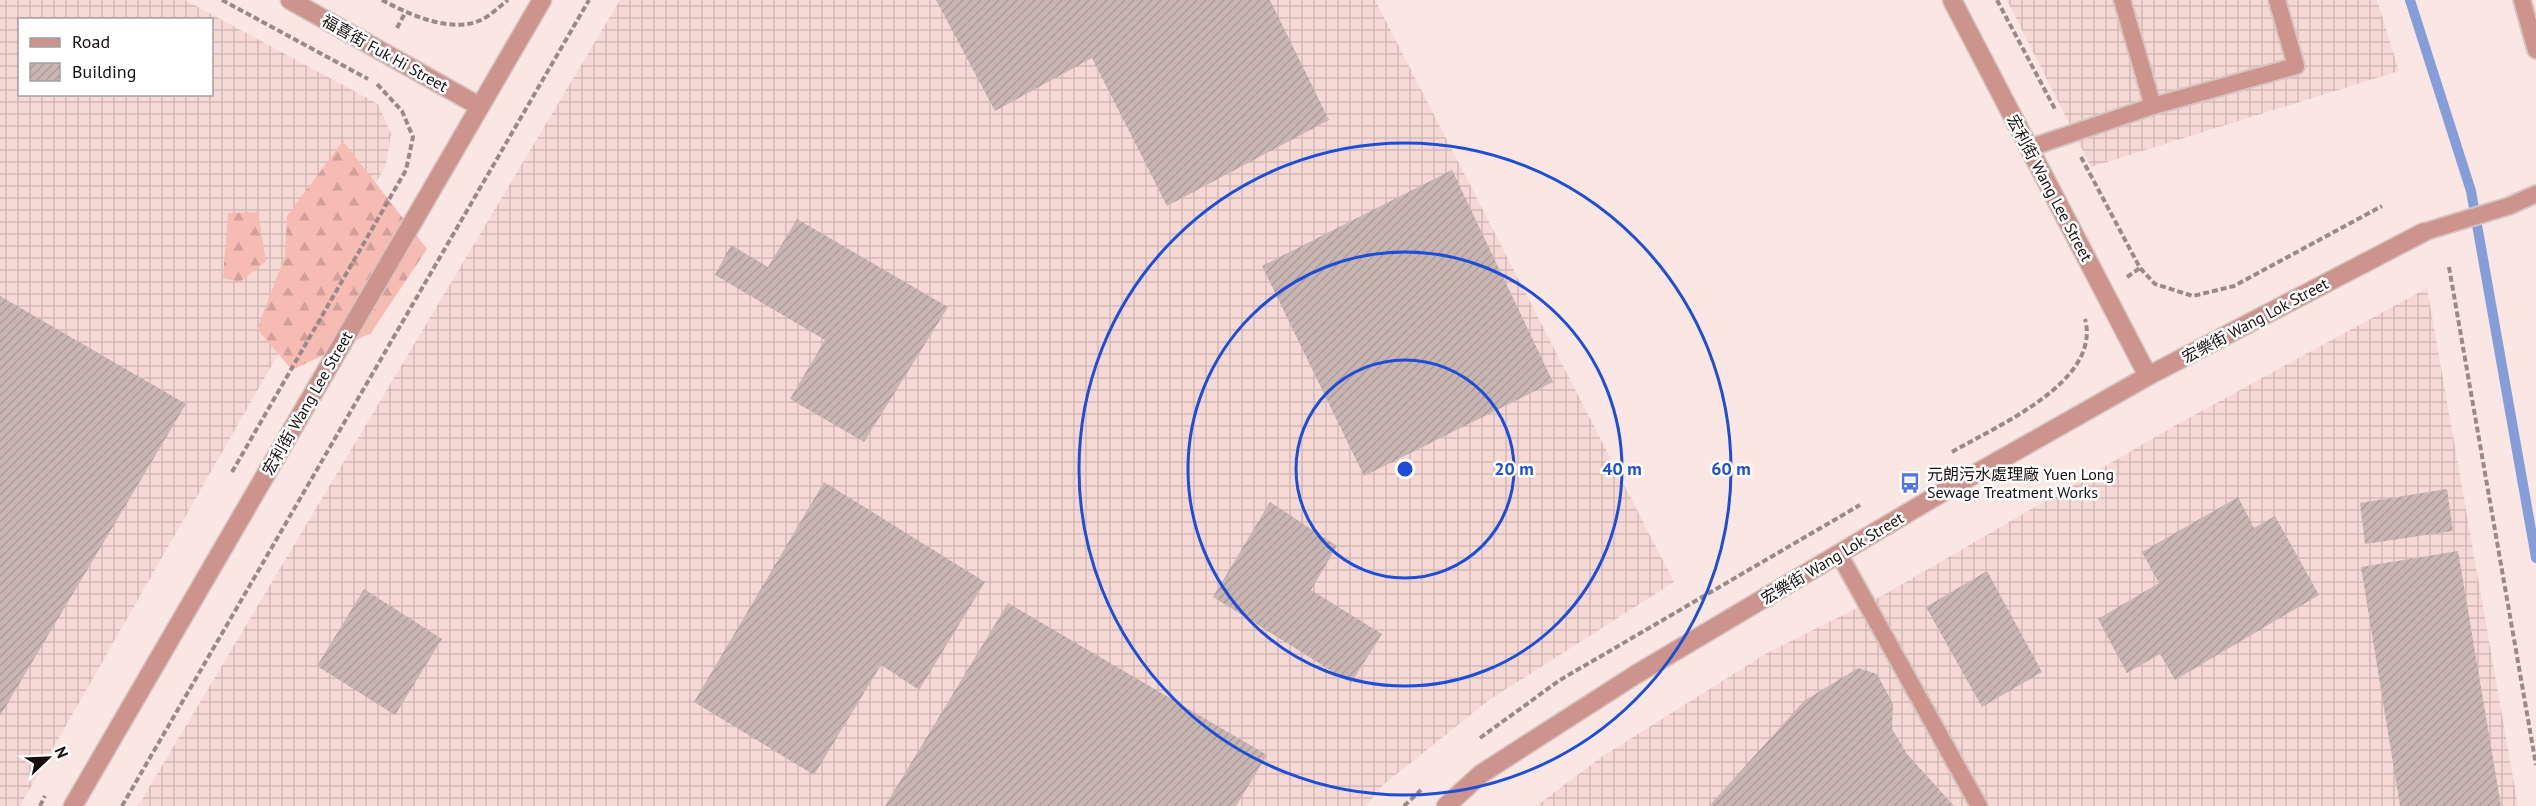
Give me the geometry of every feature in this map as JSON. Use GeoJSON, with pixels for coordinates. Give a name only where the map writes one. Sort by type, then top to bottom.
{"type":"FeatureCollection","features":[{"type":"Feature","properties":{"kind":"street","name":"福喜街 Fuk Hi Street"},"geometry":{"type":"LineString","coordinates":[[290,0],[479,106]]}},
{"type":"Feature","properties":{"kind":"street","name":"宏利街 Wang Lee Street"},"geometry":{"type":"LineString","coordinates":[[73,806],[542,0]]}},
{"type":"Feature","properties":{"kind":"street","name":"宏利街 Wang Lee Street"},"geometry":{"type":"LineString","coordinates":[[1952,0],[2148,376]]}},
{"type":"Feature","properties":{"kind":"street","name":"宏樂街 Wang Lok Street"},"geometry":{"type":"LineString","coordinates":[[1446,806],[1481,774],[1635,675],[1839,554],[2148,376],[2424,232]]}},
{"type":"Feature","properties":{"kind":"lane"},"geometry":{"type":"LineString","coordinates":[[2122,0],[2153,106]]}},
{"type":"Feature","properties":{"kind":"lane"},"geometry":{"type":"LineString","coordinates":[[2029,148],[2153,106],[2296,66],[2277,0]]}},
{"type":"Feature","properties":{"kind":"lane"},"geometry":{"type":"LineString","coordinates":[[2522,0],[2536,50]]}},
{"type":"Feature","properties":{"kind":"lane"},"geometry":{"type":"LineString","coordinates":[[2424,232],[2509,206],[2536,194]]}},
{"type":"Feature","properties":{"kind":"lane"},"geometry":{"type":"LineString","coordinates":[[1839,554],[1979,806]]}},
{"type":"Feature","properties":{"kind":"path"},"geometry":{"type":"LineString","coordinates":[[222,0],[379,85],[402,111],[413,137],[406,170],[229,478]]}},
{"type":"Feature","properties":{"kind":"path"},"geometry":{"type":"LineString","coordinates":[[382,0],[414,17],[450,24],[480,21],[508,0]]}},
{"type":"Feature","properties":{"kind":"path"},"geometry":{"type":"LineString","coordinates":[[122,806],[589,0]]}},
{"type":"Feature","properties":{"kind":"path"},"geometry":{"type":"LineString","coordinates":[[2140,268],[2155,284],[2193,296],[2234,286],[2382,206]]}},
{"type":"Feature","properties":{"kind":"path"},"geometry":{"type":"LineString","coordinates":[[2449,267],[2536,765]]}},
{"type":"Feature","properties":{"kind":"path"},"geometry":{"type":"LineString","coordinates":[[1942,458],[2045,398],[2072,374],[2089,334],[2084,316]]}},
{"type":"Feature","properties":{"kind":"path"},"geometry":{"type":"LineString","coordinates":[[1472,744],[1560,680],[1870,500]]}},
{"type":"Feature","properties":{"kind":"path"},"geometry":{"type":"LineString","coordinates":[[1404,806],[1429,783]]}},
{"type":"Feature","properties":{"kind":"path"},"geometry":{"type":"LineString","coordinates":[[40,806],[52,786]]}},
{"type":"Feature","properties":{"kind":"shaded area"},"geometry":{"type":"Polygon","coordinates":[[[0,0],[185,0],[378,104],[391,134],[386,165],[20,806],[0,806],[0,0]]]}},
{"type":"Feature","properties":{"kind":"shaded area"},"geometry":{"type":"Polygon","coordinates":[[[620,0],[1375,0],[1674,582],[1489,700],[1383,785],[1366,806],[138,806],[620,0]]]}},
{"type":"Feature","properties":{"kind":"shaded area"},"geometry":{"type":"Polygon","coordinates":[[[2007,0],[2377,0],[2399,71],[2091,167],[2007,0]]]}},
{"type":"Feature","properties":{"kind":"shaded area"},"geometry":{"type":"Polygon","coordinates":[[[2427,288],[2518,806],[1536,806],[1603,756],[1767,653],[1887,593],[2176,425],[2427,288]]]}},
{"type":"Feature","properties":{"kind":"green space"},"geometry":{"type":"Polygon","coordinates":[[[343,141],[427,249],[371,333],[292,370],[257,329],[285,256],[287,216],[343,141]]]}},
{"type":"Feature","properties":{"kind":"green space"},"geometry":{"type":"Polygon","coordinates":[[[258,212],[266,261],[240,282],[223,278],[228,213],[258,212]]]}},
{"type":"Feature","properties":{"kind":"building"},"geometry":{"type":"Polygon","coordinates":[[[936,0],[1270,0],[1329,120],[1167,206],[1092,58],[995,111],[936,0]]]}},
{"type":"Feature","properties":{"kind":"building"},"geometry":{"type":"Polygon","coordinates":[[[1452,170],[1553,382],[1364,476],[1262,266],[1452,170]]]}},
{"type":"Feature","properties":{"kind":"building"},"geometry":{"type":"Polygon","coordinates":[[[797,219],[948,307],[864,442],[790,399],[825,340],[715,275],[731,245],[768,267],[797,219]]]}},
{"type":"Feature","properties":{"kind":"building"},"geometry":{"type":"Polygon","coordinates":[[[0,296],[186,404],[0,716],[0,296]]]}},
{"type":"Feature","properties":{"kind":"building"},"geometry":{"type":"Polygon","coordinates":[[[824,482],[985,582],[919,690],[881,665],[814,775],[694,702],[824,482]]]}},
{"type":"Feature","properties":{"kind":"building"},"geometry":{"type":"Polygon","coordinates":[[[2447,489],[2453,531],[2365,544],[2360,503],[2447,489]]]}},
{"type":"Feature","properties":{"kind":"building"},"geometry":{"type":"Polygon","coordinates":[[[2238,497],[2254,528],[2275,516],[2319,595],[2175,680],[2160,654],[2127,673],[2098,619],[2159,583],[2142,552],[2238,497]]]}},
{"type":"Feature","properties":{"kind":"building"},"geometry":{"type":"Polygon","coordinates":[[[1270,502],[1337,546],[1311,590],[1382,634],[1351,683],[1213,597],[1270,502]]]}},
{"type":"Feature","properties":{"kind":"building"},"geometry":{"type":"Polygon","coordinates":[[[2458,551],[2501,806],[2400,806],[2361,567],[2458,551]]]}},
{"type":"Feature","properties":{"kind":"building"},"geometry":{"type":"Polygon","coordinates":[[[1987,571],[2042,672],[1982,707],[1926,607],[1987,571]]]}},
{"type":"Feature","properties":{"kind":"building"},"geometry":{"type":"Polygon","coordinates":[[[364,589],[442,639],[395,715],[317,666],[364,589]]]}},
{"type":"Feature","properties":{"kind":"building"},"geometry":{"type":"Polygon","coordinates":[[[1008,603],[1267,755],[1236,806],[885,806],[1008,603]]]}},
{"type":"Feature","properties":{"kind":"building"},"geometry":{"type":"Polygon","coordinates":[[[1858,668],[1877,674],[1893,704],[1892,729],[1907,754],[1954,806],[1709,806],[1804,701],[1858,668]]]}},
{"type":"Feature","properties":{"kind":"waterway"},"geometry":{"type":"LineString","coordinates":[[2410,0],[2471,191],[2536,558]]}},
{"type":"Feature","properties":{"kind":"place","name":"元朗污水處理廠 Yuen Long Sewage Treatment Works"},"geometry":{"type":"Point","coordinates":[1910,483]}}]}
